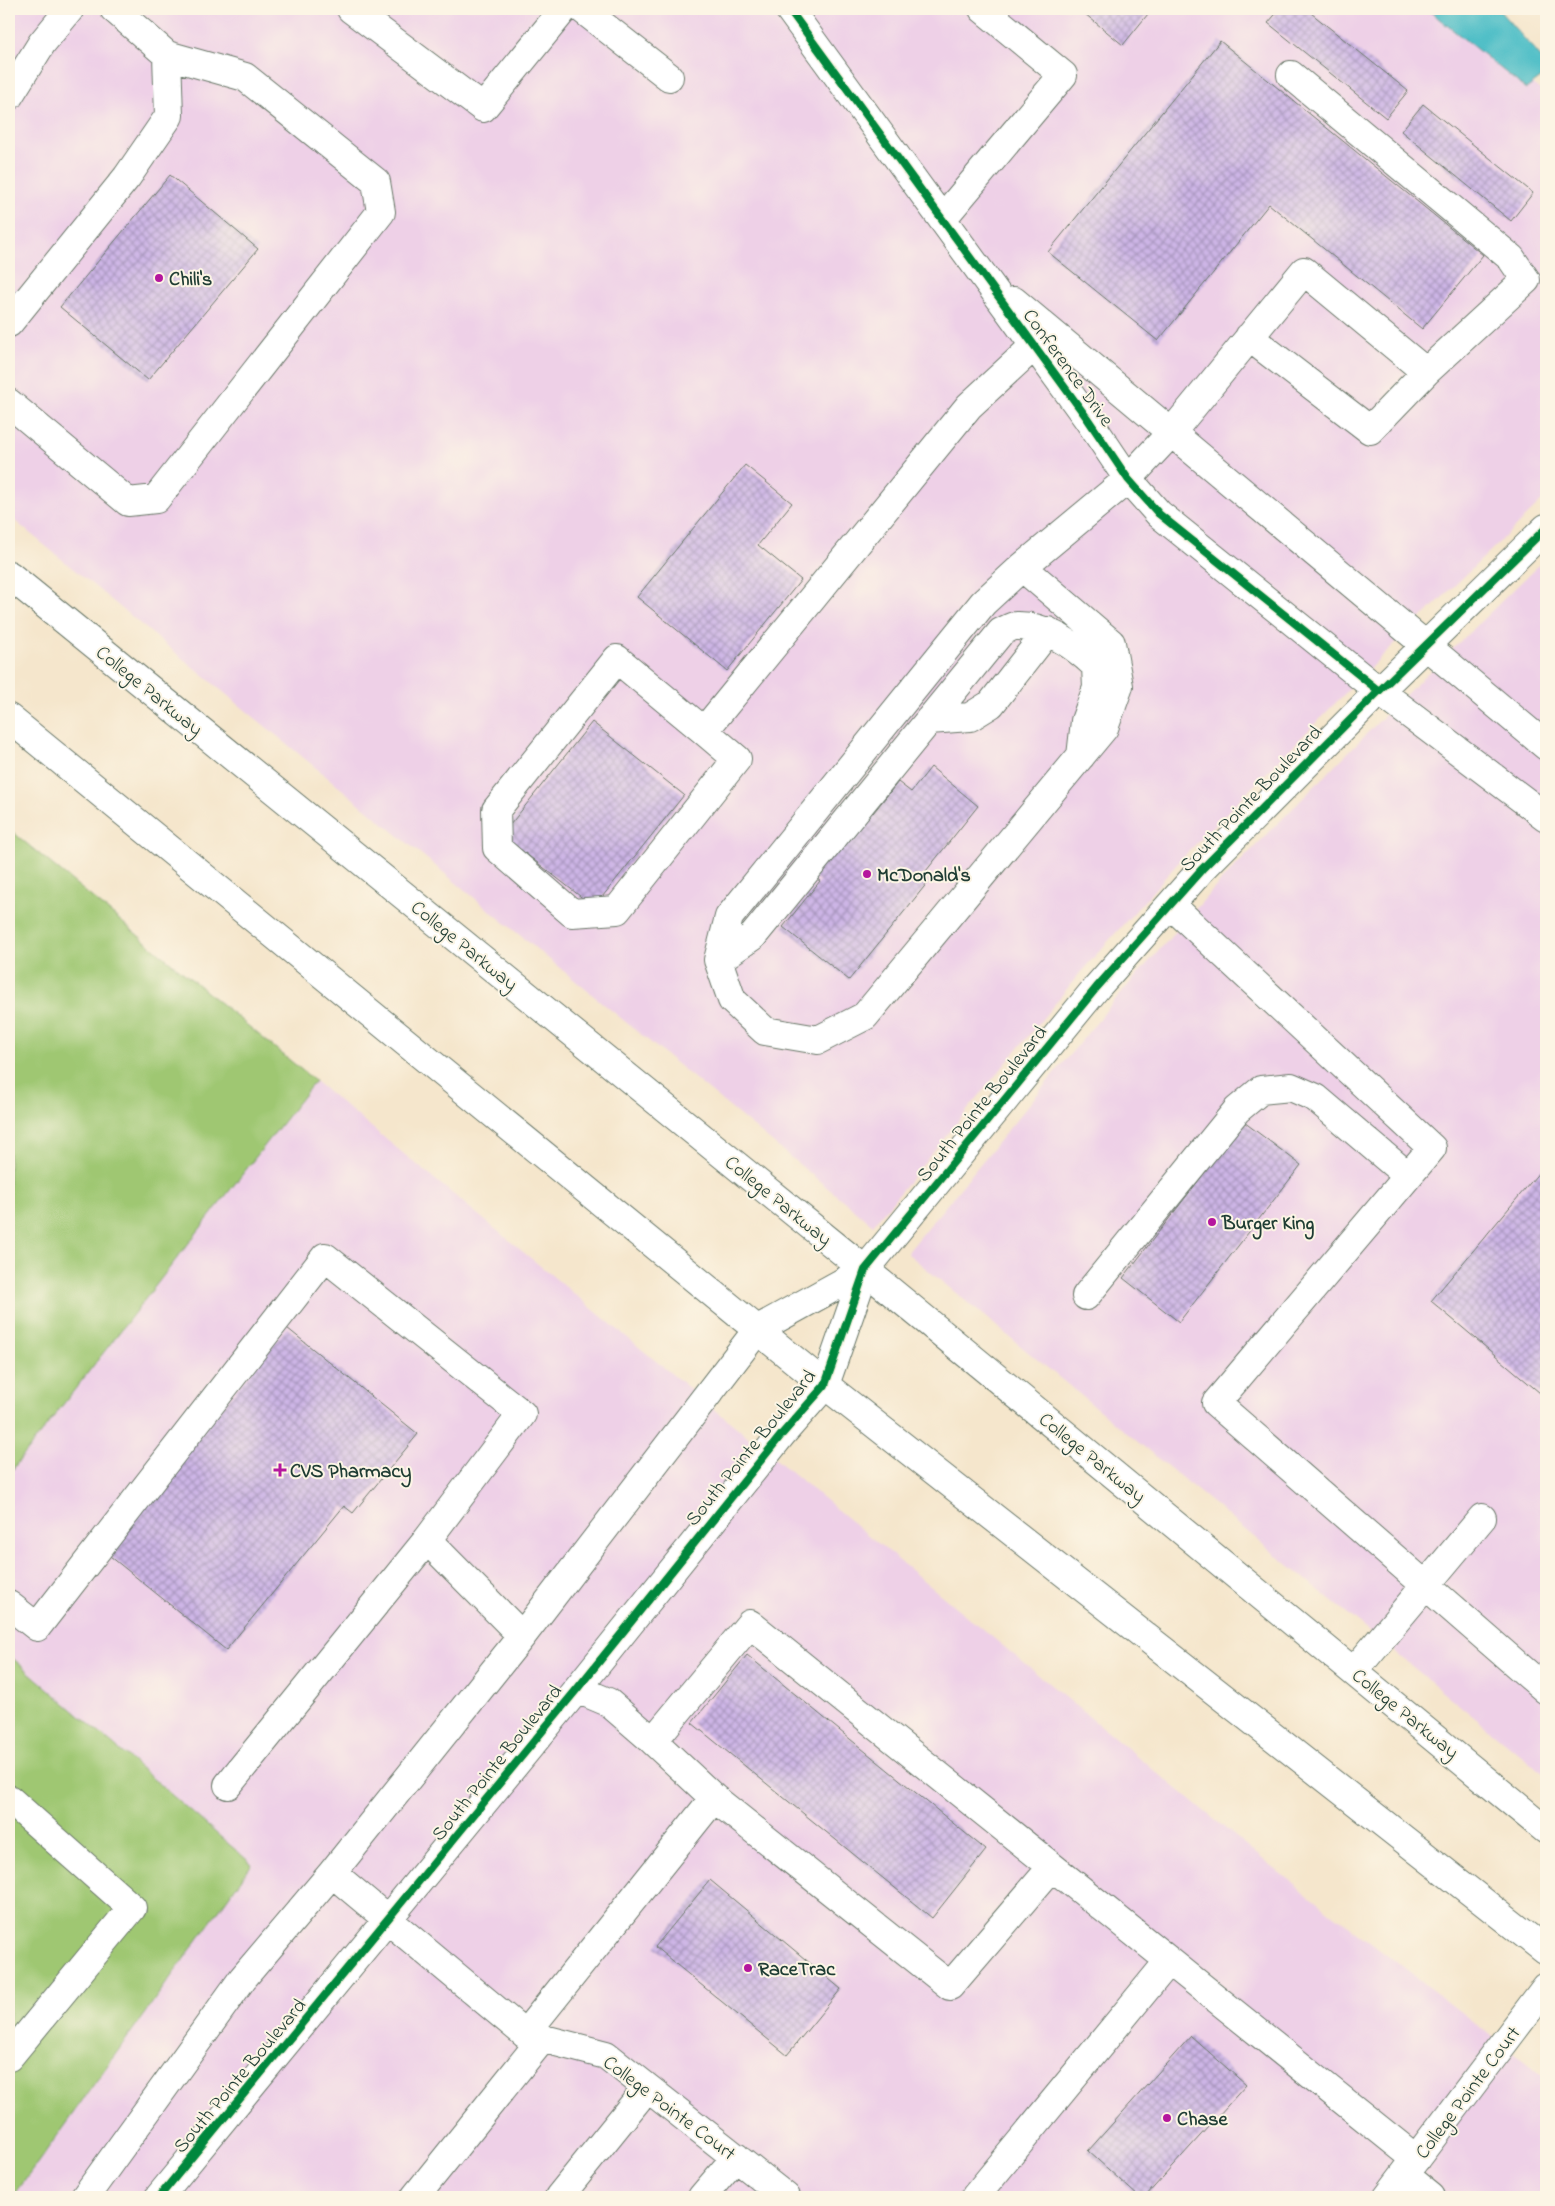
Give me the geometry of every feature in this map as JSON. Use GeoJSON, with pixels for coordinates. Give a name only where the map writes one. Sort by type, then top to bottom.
{"type":"FeatureCollection","features":[{"type":"Feature","properties":{"kind":"street"},"geometry":{"type":"LineString","coordinates":[[9,75],[42,43],[70,9]]}},
{"type":"Feature","properties":{"kind":"street"},"geometry":{"type":"LineString","coordinates":[[9,403],[128,502],[156,499],[381,212],[376,182],[245,76],[167,55],[114,9]]}},
{"type":"Feature","properties":{"kind":"street"},"geometry":{"type":"LineString","coordinates":[[351,9],[483,108],[564,9]]}},
{"type":"Feature","properties":{"kind":"street"},"geometry":{"type":"LineString","coordinates":[[582,9],[669,77]]}},
{"type":"Feature","properties":{"kind":"street","name":"Conference Drive"},"geometry":{"type":"LineString","coordinates":[[789,9],[1034,346],[1128,479],[1159,514],[1379,690],[1546,817]]}},
{"type":"Feature","properties":{"kind":"street"},"geometry":{"type":"LineString","coordinates":[[942,219],[1064,75],[983,9]]}},
{"type":"Feature","properties":{"kind":"street"},"geometry":{"type":"LineString","coordinates":[[9,96],[42,43]]}},
{"type":"Feature","properties":{"kind":"street"},"geometry":{"type":"LineString","coordinates":[[9,322],[128,177],[169,116],[167,55]]}},
{"type":"Feature","properties":{"kind":"street"},"geometry":{"type":"LineString","coordinates":[[1249,337],[1370,430],[1426,372],[1526,280],[1511,258],[1291,75]]}},
{"type":"Feature","properties":{"kind":"street"},"geometry":{"type":"LineString","coordinates":[[1022,567],[1110,643],[1118,686],[1104,728],[865,1016],[818,1040],[765,1031],[732,1000],[718,960],[728,917],[983,603],[1022,567],[1128,479],[1171,433],[1304,270],[1426,372]]}},
{"type":"Feature","properties":{"kind":"street","name":"Conference Drive"},"geometry":{"type":"LineString","coordinates":[[982,274],[1546,746]]}},
{"type":"Feature","properties":{"kind":"street"},"geometry":{"type":"LineString","coordinates":[[704,731],[969,406],[1034,346]]}},
{"type":"Feature","properties":{"kind":"street","name":"South Pointe Boulevard"},"geometry":{"type":"LineString","coordinates":[[159,2197],[577,1689],[782,1434],[826,1385],[865,1270],[1097,987],[1202,869],[1379,690],[1546,528]]}},
{"type":"Feature","properties":{"kind":"street","name":"College Parkway"},"geometry":{"type":"LineString","coordinates":[[9,575],[865,1270],[1546,1830]]}},
{"type":"Feature","properties":{"kind":"street"},"geometry":{"type":"LineString","coordinates":[[718,960],[752,936],[1001,632],[1014,626],[1048,632],[1080,650],[1096,666],[1097,688],[1085,721],[1081,756]]}},
{"type":"Feature","properties":{"kind":"street"},"geometry":{"type":"LineString","coordinates":[[929,720],[970,716],[991,704],[1048,632]]}},
{"type":"Feature","properties":{"kind":"street"},"geometry":{"type":"LineString","coordinates":[[617,659],[704,731],[737,758],[617,910],[572,913],[497,848],[496,810],[617,659]]}},
{"type":"Feature","properties":{"kind":"street"},"geometry":{"type":"LineString","coordinates":[[9,718],[826,1385],[1546,1951]]}},
{"type":"Feature","properties":{"kind":"street"},"geometry":{"type":"LineString","coordinates":[[1171,905],[1432,1148],[1216,1403],[1546,1690]]}},
{"type":"Feature","properties":{"kind":"street"},"geometry":{"type":"LineString","coordinates":[[1086,1296],[1237,1110],[1261,1090],[1291,1087],[1316,1098],[1408,1176]]}},
{"type":"Feature","properties":{"kind":"street"},"geometry":{"type":"LineString","coordinates":[[9,1605],[37,1627],[325,1257],[522,1414],[427,1540],[228,1785]]}},
{"type":"Feature","properties":{"kind":"street","name":"South Pointe Boulevard"},"geometry":{"type":"LineString","coordinates":[[84,2197],[243,1978],[332,1873],[522,1636],[758,1330],[865,1270]]}},
{"type":"Feature","properties":{"kind":"street"},"geometry":{"type":"LineString","coordinates":[[1354,1671],[1482,1518]]}},
{"type":"Feature","properties":{"kind":"street"},"geometry":{"type":"LineString","coordinates":[[427,1540],[522,1636]]}},
{"type":"Feature","properties":{"kind":"street"},"geometry":{"type":"LineString","coordinates":[[652,1741],[750,1624],[1169,1961],[1410,2167],[1431,2197]]}},
{"type":"Feature","properties":{"kind":"street"},"geometry":{"type":"LineString","coordinates":[[577,1689],[608,1702],[714,1798],[950,1986],[1052,1867]]}},
{"type":"Feature","properties":{"kind":"street"},"geometry":{"type":"LineString","coordinates":[[416,2197],[534,2036],[714,1798]]}},
{"type":"Feature","properties":{"kind":"street"},"geometry":{"type":"LineString","coordinates":[[9,1799],[132,1908],[9,2057]]}},
{"type":"Feature","properties":{"kind":"street","name":"College Pointe Court"},"geometry":{"type":"LineString","coordinates":[[332,1873],[534,2036],[606,2055],[786,2197]]}},
{"type":"Feature","properties":{"kind":"street"},"geometry":{"type":"LineString","coordinates":[[977,2197],[1169,1961]]}},
{"type":"Feature","properties":{"kind":"street","name":"College Pointe Court"},"geometry":{"type":"LineString","coordinates":[[1387,2197],[1546,1987]]}},
{"type":"Feature","properties":{"kind":"street"},"geometry":{"type":"LineString","coordinates":[[559,2197],[647,2088]]}},
{"type":"Feature","properties":{"kind":"street"},"geometry":{"type":"LineString","coordinates":[[702,2197],[736,2157]]}},
{"type":"Feature","properties":{"kind":"shaded area"},"geometry":{"type":"Polygon","coordinates":[[[9,9],[1427,9],[1526,89],[1533,84],[1546,95],[1546,497],[1381,657],[1186,854],[1080,973],[873,1225],[9,516],[9,9]]]}},
{"type":"Feature","properties":{"kind":"shaded area"},"geometry":{"type":"Polygon","coordinates":[[[1546,558],[1546,1776],[907,1253],[1114,1001],[1218,884],[1394,706],[1546,558]]]}},
{"type":"Feature","properties":{"kind":"shaded area"},"geometry":{"type":"Polygon","coordinates":[[[315,1081],[1271,1866],[1546,2078],[1546,2197],[13,2197],[252,1864],[9,1655],[9,1474],[315,1081]]]}},
{"type":"Feature","properties":{"kind":"green space"},"geometry":{"type":"Polygon","coordinates":[[[9,829],[315,1081],[9,1474],[9,829]]]}},
{"type":"Feature","properties":{"kind":"green space"},"geometry":{"type":"Polygon","coordinates":[[[9,1655],[252,1864],[13,2197],[9,2197],[9,1655]]]}},
{"type":"Feature","properties":{"kind":"water"},"geometry":{"type":"Polygon","coordinates":[[[1427,9],[1498,9],[1546,63],[1546,74],[1526,89],[1427,9]]]}},
{"type":"Feature","properties":{"kind":"building"},"geometry":{"type":"Polygon","coordinates":[[[1079,9],[1152,9],[1123,45],[1079,9]]]}},
{"type":"Feature","properties":{"kind":"building"},"geometry":{"type":"Polygon","coordinates":[[[1280,9],[1306,9],[1408,91],[1386,118],[1268,23],[1280,9]]]}},
{"type":"Feature","properties":{"kind":"building"},"geometry":{"type":"Polygon","coordinates":[[[1220,41],[1483,255],[1422,329],[1269,204],[1158,341],[1048,252],[1220,41]]]}},
{"type":"Feature","properties":{"kind":"building"},"geometry":{"type":"Polygon","coordinates":[[[1423,104],[1533,193],[1511,221],[1401,131],[1423,104]]]}},
{"type":"Feature","properties":{"kind":"building","name":"Chili's"},"geometry":{"type":"Polygon","coordinates":[[[170,175],[258,249],[148,380],[60,307],[170,175]]]}},
{"type":"Feature","properties":{"kind":"building"},"geometry":{"type":"Polygon","coordinates":[[[745,465],[792,503],[758,545],[801,580],[727,671],[637,597],[745,465]]]}},
{"type":"Feature","properties":{"kind":"building"},"geometry":{"type":"Polygon","coordinates":[[[592,722],[684,795],[594,907],[502,835],[592,722]]]}},
{"type":"Feature","properties":{"kind":"building","name":"McDonald's"},"geometry":{"type":"Polygon","coordinates":[[[931,767],[978,806],[922,876],[928,882],[849,980],[783,927],[820,881],[808,873],[862,805],[873,813],[898,782],[911,792],[931,767]]]}},
{"type":"Feature","properties":{"kind":"building","name":"Burger King"},"geometry":{"type":"Polygon","coordinates":[[[1244,1122],[1301,1165],[1179,1322],[1123,1278],[1244,1122]]]}},
{"type":"Feature","properties":{"kind":"building"},"geometry":{"type":"Polygon","coordinates":[[[1546,1164],[1546,1398],[1431,1301],[1546,1164]]]}},
{"type":"Feature","properties":{"kind":"building","name":"CVS Pharmacy"},"geometry":{"type":"Polygon","coordinates":[[[287,1328],[418,1434],[353,1513],[344,1506],[226,1650],[105,1552],[287,1328]]]}},
{"type":"Feature","properties":{"kind":"building"},"geometry":{"type":"Polygon","coordinates":[[[747,1655],[986,1850],[932,1918],[692,1723],[747,1655]]]}},
{"type":"Feature","properties":{"kind":"building","name":"RaceTrac"},"geometry":{"type":"Polygon","coordinates":[[[710,1880],[841,1989],[787,2055],[655,1947],[710,1880]]]}},
{"type":"Feature","properties":{"kind":"building","name":"Chase"},"geometry":{"type":"Polygon","coordinates":[[[1191,2036],[1246,2085],[1145,2197],[1139,2197],[1088,2151],[1191,2036]]]}},
{"type":"Feature","properties":{"kind":"cycle path"},"geometry":{"type":"LineString","coordinates":[[789,9],[1087,418],[1128,479],[1159,514],[1379,691]]}},
{"type":"Feature","properties":{"kind":"cycle path"},"geometry":{"type":"LineString","coordinates":[[159,2197],[577,1689],[782,1434],[825,1385],[865,1270],[1097,987],[1202,869],[1379,691],[1546,528]]}},
{"type":"Feature","properties":{"kind":"place","name":"Chili's"},"geometry":{"type":"Point","coordinates":[159,278]}},
{"type":"Feature","properties":{"kind":"place","name":"McDonald's"},"geometry":{"type":"Point","coordinates":[867,874]}},
{"type":"Feature","properties":{"kind":"place","name":"Burger King"},"geometry":{"type":"Point","coordinates":[1212,1222]}},
{"type":"Feature","properties":{"kind":"place","name":"CVS Pharmacy"},"geometry":{"type":"Point","coordinates":[280,1470]}},
{"type":"Feature","properties":{"kind":"place","name":"RaceTrac"},"geometry":{"type":"Point","coordinates":[748,1968]}},
{"type":"Feature","properties":{"kind":"place","name":"Chase"},"geometry":{"type":"Point","coordinates":[1167,2118]}}]}
